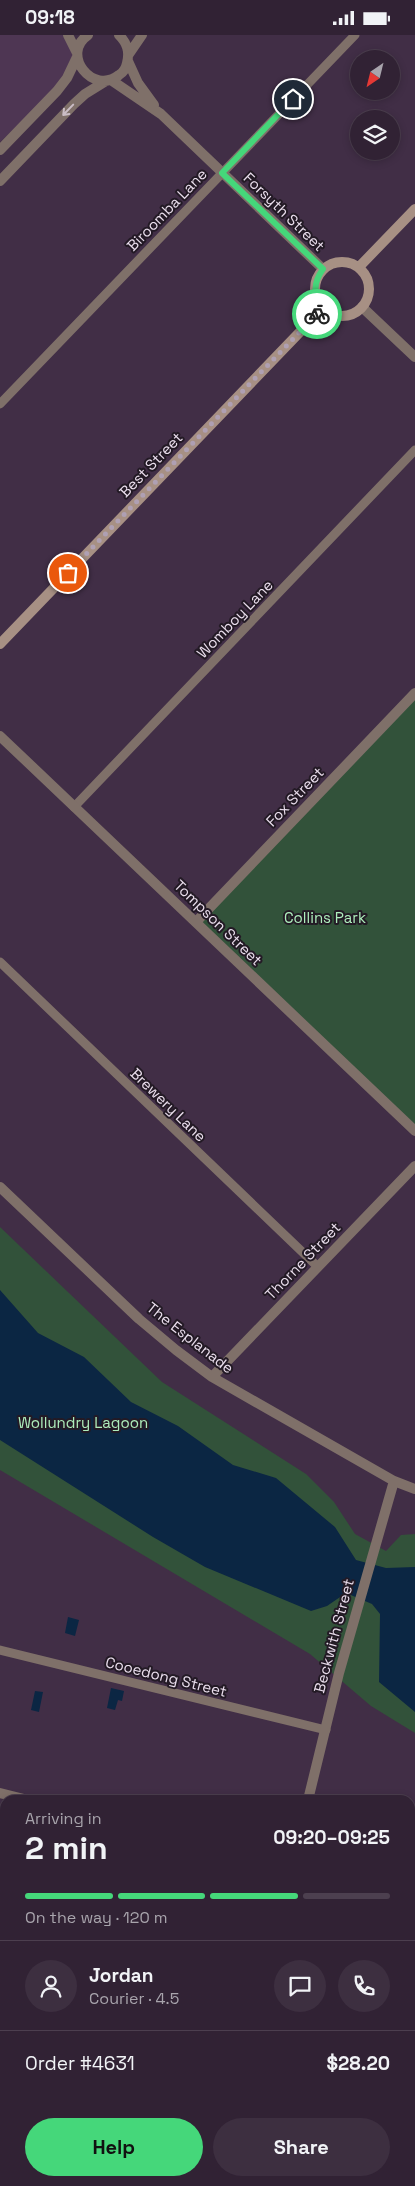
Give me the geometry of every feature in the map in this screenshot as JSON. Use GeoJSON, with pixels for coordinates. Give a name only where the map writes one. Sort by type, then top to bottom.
{"type":"FeatureCollection","features":[{"type":"Feature","properties":{"kind":"street"},"geometry":{"type":"LineString","coordinates":[[68,35],[77,55]]}},
{"type":"Feature","properties":{"kind":"street"},"geometry":{"type":"LineString","coordinates":[[0,150],[57,91],[67,78],[82,42],[88,35]]}},
{"type":"Feature","properties":{"kind":"street","name":"Forsyth Street"},"geometry":{"type":"LineString","coordinates":[[119,35],[127,45],[128,57],[138,83],[161,114],[323,269]]}},
{"type":"Feature","properties":{"kind":"street"},"geometry":{"type":"LineString","coordinates":[[0,181],[85,94],[122,73],[128,57],[142,35]]}},
{"type":"Feature","properties":{"kind":"street","name":"Forsyth Street"},"geometry":{"type":"LineString","coordinates":[[77,55],[83,71],[93,79],[109,81],[161,114]]}},
{"type":"Feature","properties":{"kind":"street"},"geometry":{"type":"LineString","coordinates":[[0,165],[8,173]]}},
{"type":"Feature","properties":{"kind":"street"},"geometry":{"type":"LineString","coordinates":[[359,267],[415,209]]}},
{"type":"Feature","properties":{"kind":"street"},"geometry":{"type":"LineString","coordinates":[[337,262],[352,263],[359,267],[369,282],[367,299],[362,307],[347,315],[338,315],[323,308],[315,292],[318,276],[323,269],[337,262]]}},
{"type":"Feature","properties":{"kind":"street"},"geometry":{"type":"LineString","coordinates":[[362,307],[415,357]]}},
{"type":"Feature","properties":{"kind":"street","name":"Best Street"},"geometry":{"type":"LineString","coordinates":[[0,644],[323,308]]}},
{"type":"Feature","properties":{"kind":"street","name":"Fox Street"},"geometry":{"type":"LineString","coordinates":[[196,922],[415,693]]}},
{"type":"Feature","properties":{"kind":"street","name":"Tompson Street"},"geometry":{"type":"LineString","coordinates":[[0,736],[415,1131]]}},
{"type":"Feature","properties":{"kind":"street","name":"Thorne Street"},"geometry":{"type":"LineString","coordinates":[[212,1377],[415,1166]]}},
{"type":"Feature","properties":{"kind":"street","name":"The Esplanade"},"geometry":{"type":"LineString","coordinates":[[0,1187],[139,1319],[212,1377],[394,1481],[415,1489]]}},
{"type":"Feature","properties":{"kind":"street","name":"Beckwith Street"},"geometry":{"type":"LineString","coordinates":[[309,1795],[357,1607],[394,1481]]}},
{"type":"Feature","properties":{"kind":"lane","name":"Biroomba Lane"},"geometry":{"type":"LineString","coordinates":[[0,404],[354,35]]}},
{"type":"Feature","properties":{"kind":"lane","name":"Womboy Lane"},"geometry":{"type":"LineString","coordinates":[[74,807],[415,451]]}},
{"type":"Feature","properties":{"kind":"lane","name":"Brewery Lane"},"geometry":{"type":"LineString","coordinates":[[0,962],[318,1267]]}},
{"type":"Feature","properties":{"kind":"lane","name":"Cooedong Street"},"geometry":{"type":"LineString","coordinates":[[0,1650],[326,1730]]}},
{"type":"Feature","properties":{"kind":"shaded area"},"geometry":{"type":"Polygon","coordinates":[[[0,35],[63,35],[70,45],[73,58],[54,91],[0,142],[0,35]]]}},
{"type":"Feature","properties":{"kind":"green space","name":"Collins Park"},"geometry":{"type":"Polygon","coordinates":[[[415,693],[415,1131],[196,922],[415,693]]]}},
{"type":"Feature","properties":{"kind":"green space","name":"Wollundry Lagoon"},"geometry":{"type":"Polygon","coordinates":[[[0,1227],[162,1382],[306,1474],[334,1502],[355,1534],[386,1551],[401,1535],[415,1534],[415,1733],[371,1706],[310,1654],[0,1470],[0,1227]]]}},
{"type":"Feature","properties":{"kind":"water","name":"Wollundry Lagoon"},"geometry":{"type":"Polygon","coordinates":[[[0,1290],[38,1333],[84,1357],[131,1402],[178,1426],[233,1465],[276,1478],[335,1527],[356,1560],[386,1568],[415,1567],[415,1712],[379,1682],[380,1614],[372,1604],[346,1593],[327,1606],[311,1611],[205,1567],[153,1537],[0,1440],[0,1290]]]}},
{"type":"Feature","properties":{"kind":"water"},"geometry":{"type":"Polygon","coordinates":[[[68,1617],[79,1620],[75,1636],[65,1633],[68,1617]]]}},
{"type":"Feature","properties":{"kind":"water"},"geometry":{"type":"Polygon","coordinates":[[[111,1688],[124,1691],[122,1701],[118,1700],[115,1710],[107,1708],[111,1688]]]}},
{"type":"Feature","properties":{"kind":"water"},"geometry":{"type":"Polygon","coordinates":[[[35,1691],[43,1692],[39,1712],[31,1710],[35,1691]]]}},
{"type":"Feature","properties":{"kind":"way so far"},"geometry":{"type":"LineString","coordinates":[[68,573],[317,314]]}},
{"type":"Feature","properties":{"kind":"route"},"geometry":{"type":"LineString","coordinates":[[293,99],[222,173],[323,269],[318,276],[315,292],[323,308],[317,314]]}}]}
